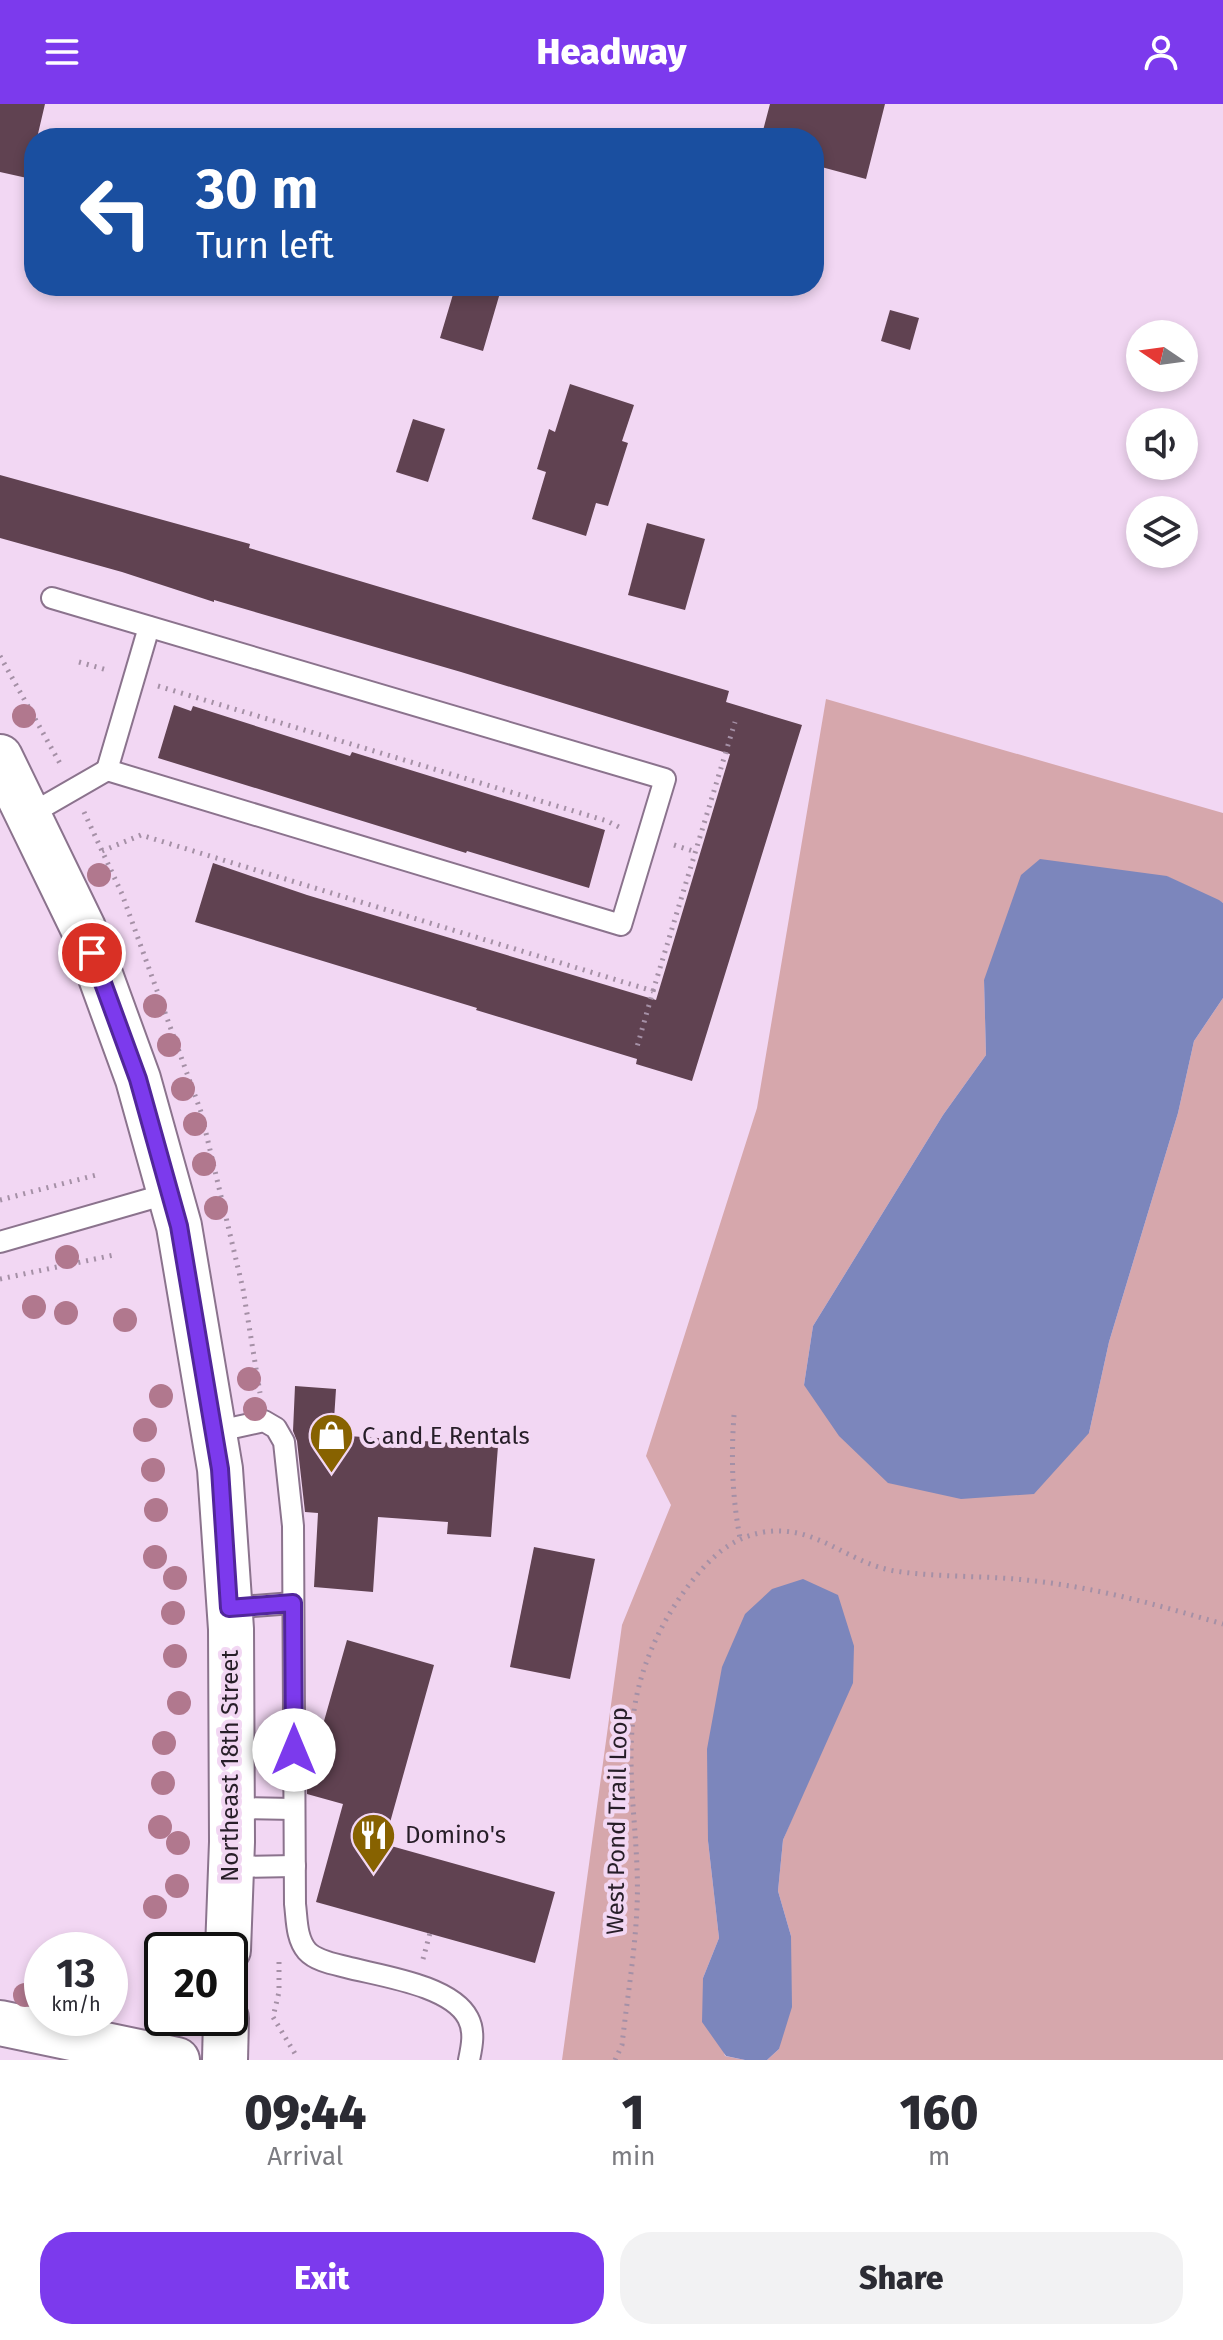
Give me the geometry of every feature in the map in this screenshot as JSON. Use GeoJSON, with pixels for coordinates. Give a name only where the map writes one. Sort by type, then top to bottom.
{"type":"FeatureCollection","features":[{"type":"Feature","properties":{"kind":"street","name":"Northeast 18th Street"},"geometry":{"type":"LineString","coordinates":[[0,757],[83,928],[138,1079],[181,1241],[220,1469],[229,1608],[232,1808],[229,1932]]}},
{"type":"Feature","properties":{"kind":"street"},"geometry":{"type":"LineString","coordinates":[[0,2023],[177,2060]]}},
{"type":"Feature","properties":{"kind":"street"},"geometry":{"type":"LineString","coordinates":[[225,2060],[226,2036]]}},
{"type":"Feature","properties":{"kind":"lane"},"geometry":{"type":"LineString","coordinates":[[52,598],[665,779],[621,925],[107,770]]}},
{"type":"Feature","properties":{"kind":"lane"},"geometry":{"type":"LineString","coordinates":[[29,815],[107,770],[149,627]]}},
{"type":"Feature","properties":{"kind":"lane"},"geometry":{"type":"LineString","coordinates":[[0,1242],[170,1193]]}},
{"type":"Feature","properties":{"kind":"lane"},"geometry":{"type":"LineString","coordinates":[[214,1432],[264,1421],[276,1428],[284,1442],[293,1526],[294,1809],[299,1937],[308,1953],[328,1963],[428,1988],[455,2002],[469,2019],[473,2038],[469,2060]]}},
{"type":"Feature","properties":{"kind":"lane"},"geometry":{"type":"LineString","coordinates":[[229,1608],[293,1603]]}},
{"type":"Feature","properties":{"kind":"lane"},"geometry":{"type":"LineString","coordinates":[[232,1808],[294,1809]]}},
{"type":"Feature","properties":{"kind":"lane"},"geometry":{"type":"LineString","coordinates":[[231,1867],[295,1866]]}},
{"type":"Feature","properties":{"kind":"path"},"geometry":{"type":"LineString","coordinates":[[79,662],[607,821],[648,838],[696,852]]}},
{"type":"Feature","properties":{"kind":"path"},"geometry":{"type":"LineString","coordinates":[[637,1047],[735,722]]}},
{"type":"Feature","properties":{"kind":"path"},"geometry":{"type":"LineString","coordinates":[[102,851],[141,835],[653,991]]}},
{"type":"Feature","properties":{"kind":"path"},"geometry":{"type":"LineString","coordinates":[[0,1200],[96,1175]]}},
{"type":"Feature","properties":{"kind":"path"},"geometry":{"type":"LineString","coordinates":[[0,1279],[114,1255]]}},
{"type":"Feature","properties":{"kind":"path"},"geometry":{"type":"LineString","coordinates":[[734,1415],[731,1451],[740,1538]]}},
{"type":"Feature","properties":{"kind":"path","name":"West Pond Trail Loop"},"geometry":{"type":"LineString","coordinates":[[615,2060],[622,2045],[637,1909],[633,1718],[643,1674],[661,1626],[714,1554],[740,1538],[792,1531],[819,1538],[875,1567],[907,1573],[1033,1580],[1104,1592],[1223,1624]]}},
{"type":"Feature","properties":{"kind":"shaded area"},"geometry":{"type":"Polygon","coordinates":[[[826,699],[1223,813],[1223,903],[1166,876],[984,980],[986,1055],[943,1115],[813,1326],[804,1385],[1089,1433],[1109,1342],[1178,1113],[1194,1041],[1223,998],[1223,2060],[767,2060],[779,2049],[791,1936],[778,1891],[783,1840],[814,1766],[708,1841],[719,1938],[703,1978],[725,2056],[745,2060],[562,2060],[622,1625],[671,1505],[646,1456],[757,1108],[826,699]]]}},
{"type":"Feature","properties":{"kind":"water"},"geometry":{"type":"Polygon","coordinates":[[[1040,859],[1167,876],[1223,903],[1223,998],[1194,1041],[1178,1113],[1109,1342],[1089,1433],[1034,1494],[961,1499],[888,1483],[839,1436],[804,1385],[813,1326],[943,1115],[986,1055],[984,980],[1021,875],[1040,859]]]}},
{"type":"Feature","properties":{"kind":"water"},"geometry":{"type":"Polygon","coordinates":[[[803,1579],[838,1595],[854,1646],[853,1683],[783,1840],[778,1891],[791,1936],[792,2007],[779,2049],[767,2060],[745,2060],[726,2056],[702,2022],[703,1978],[719,1938],[708,1841],[707,1749],[722,1667],[745,1614],[772,1589],[803,1579]]]}},
{"type":"Feature","properties":{"kind":"building"},"geometry":{"type":"Polygon","coordinates":[[[0,104],[45,104],[39,128],[24,128],[24,177],[0,172],[0,104]]]}},
{"type":"Feature","properties":{"kind":"building"},"geometry":{"type":"Polygon","coordinates":[[[770,104],[885,104],[866,179],[824,168],[824,128],[764,128],[770,104]]]}},
{"type":"Feature","properties":{"kind":"building"},"geometry":{"type":"Polygon","coordinates":[[[453,296],[499,296],[483,351],[440,338],[453,296]]]}},
{"type":"Feature","properties":{"kind":"building"},"geometry":{"type":"Polygon","coordinates":[[[890,310],[919,318],[910,350],[881,341],[890,310]]]}},
{"type":"Feature","properties":{"kind":"building"},"geometry":{"type":"Polygon","coordinates":[[[570,384],[634,405],[622,441],[628,443],[608,506],[596,503],[586,536],[532,519],[546,472],[537,469],[549,429],[555,432],[570,384]]]}},
{"type":"Feature","properties":{"kind":"building"},"geometry":{"type":"Polygon","coordinates":[[[413,419],[445,429],[428,482],[396,472],[413,419]]]}},
{"type":"Feature","properties":{"kind":"building"},"geometry":{"type":"Polygon","coordinates":[[[0,475],[250,544],[249,548],[729,691],[726,702],[802,725],[692,1081],[636,1064],[637,1059],[195,922],[213,863],[307,895],[656,1000],[730,754],[0,538],[0,475]]]}},
{"type":"Feature","properties":{"kind":"building"},"geometry":{"type":"Polygon","coordinates":[[[647,523],[705,539],[685,610],[628,595],[647,523]]]}},
{"type":"Feature","properties":{"kind":"building"},"geometry":{"type":"Polygon","coordinates":[[[174,705],[191,711],[193,706],[350,756],[352,752],[605,830],[589,888],[158,758],[174,705]]]}},
{"type":"Feature","properties":{"kind":"building"},"geometry":{"type":"Polygon","coordinates":[[[295,1386],[336,1389],[333,1435],[498,1446],[491,1537],[447,1534],[448,1522],[378,1517],[373,1592],[314,1587],[318,1513],[305,1512],[297,1441],[293,1431],[295,1386]]]}},
{"type":"Feature","properties":{"kind":"building"},"geometry":{"type":"Polygon","coordinates":[[[534,1547],[595,1559],[570,1679],[510,1667],[534,1547]]]}},
{"type":"Feature","properties":{"kind":"building"},"geometry":{"type":"Polygon","coordinates":[[[347,1640],[434,1665],[384,1844],[555,1892],[535,1963],[316,1902],[343,1804],[307,1794],[307,1781],[347,1640]]]}},
{"type":"Feature","properties":{"kind":"place","name":"C and E Rentals"},"geometry":{"type":"Point","coordinates":[331,1475]}},
{"type":"Feature","properties":{"kind":"place","name":"Domino's"},"geometry":{"type":"Point","coordinates":[374,1874]}},
{"type":"Feature","properties":{"kind":"route"},"geometry":{"type":"LineString","coordinates":[[92,953],[138,1079],[179,1226],[220,1469],[229,1608],[293,1603],[294,1750]]}}]}
